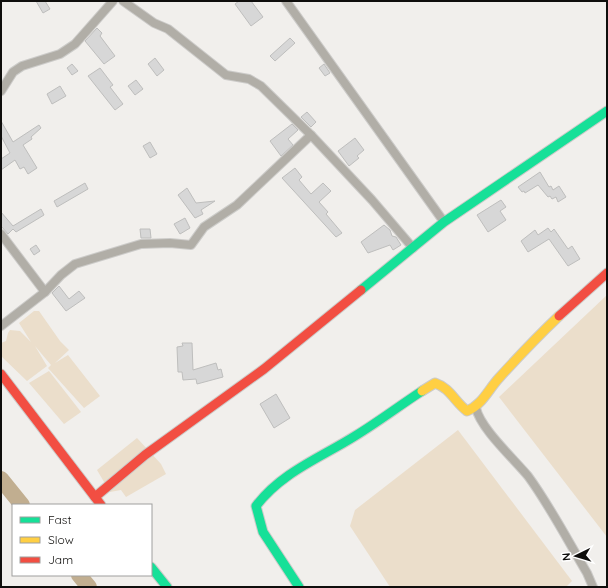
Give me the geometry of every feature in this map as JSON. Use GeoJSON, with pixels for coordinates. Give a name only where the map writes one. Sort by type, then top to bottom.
{"type":"FeatureCollection","features":[{"type":"Feature","properties":{"kind":"street"},"geometry":{"type":"LineString","coordinates":[[1,91],[13,72],[22,66],[60,54],[75,44],[113,1]]}},
{"type":"Feature","properties":{"kind":"street"},"geometry":{"type":"LineString","coordinates":[[123,1],[154,23],[168,29],[226,75],[249,79],[261,86],[312,135],[372,200],[413,248]]}},
{"type":"Feature","properties":{"kind":"street"},"geometry":{"type":"LineString","coordinates":[[286,1],[444,222]]}},
{"type":"Feature","properties":{"kind":"street"},"geometry":{"type":"LineString","coordinates":[[95,497],[146,455],[264,369],[444,222],[607,111]]}},
{"type":"Feature","properties":{"kind":"street"},"geometry":{"type":"LineString","coordinates":[[1,326],[45,292],[61,275],[75,264],[141,244],[170,243],[191,245],[204,227],[236,205],[312,135]]}},
{"type":"Feature","properties":{"kind":"street"},"geometry":{"type":"LineString","coordinates":[[1,234],[45,292]]}},
{"type":"Feature","properties":{"kind":"street"},"geometry":{"type":"LineString","coordinates":[[299,587],[263,532],[256,506],[265,492],[286,475],[356,435],[436,383],[441,384],[451,392],[461,407],[467,411],[476,408],[488,390],[507,369],[549,327],[607,273]]}},
{"type":"Feature","properties":{"kind":"street"},"geometry":{"type":"LineString","coordinates":[[1,374],[100,504]]}},
{"type":"Feature","properties":{"kind":"street"},"geometry":{"type":"LineString","coordinates":[[476,408],[477,414],[487,428],[532,483],[584,567],[593,587]]}},
{"type":"Feature","properties":{"kind":"street"},"geometry":{"type":"LineString","coordinates":[[152,568],[167,587]]}},
{"type":"Feature","properties":{"kind":"shaded area"},"geometry":{"type":"Polygon","coordinates":[[[607,295],[607,537],[499,397],[607,295]]]}},
{"type":"Feature","properties":{"kind":"shaded area"},"geometry":{"type":"Polygon","coordinates":[[[34,311],[39,311],[60,341],[69,350],[55,363],[68,355],[100,396],[84,408],[48,368],[51,365],[35,346],[47,366],[27,381],[1,356],[1,343],[6,341],[10,330],[20,331],[31,342],[19,323],[34,311]]]}},
{"type":"Feature","properties":{"kind":"shaded area"},"geometry":{"type":"Polygon","coordinates":[[[49,371],[81,412],[64,424],[29,383],[49,371]]]}},
{"type":"Feature","properties":{"kind":"shaded area"},"geometry":{"type":"Polygon","coordinates":[[[458,430],[572,581],[566,587],[390,587],[350,526],[355,510],[458,430]]]}},
{"type":"Feature","properties":{"kind":"shaded area"},"geometry":{"type":"Polygon","coordinates":[[[137,438],[161,464],[166,474],[126,497],[121,490],[110,492],[97,470],[137,438]]]}},
{"type":"Feature","properties":{"kind":"building"},"geometry":{"type":"Polygon","coordinates":[[[36,1],[45,1],[50,9],[43,13],[36,1]]]}},
{"type":"Feature","properties":{"kind":"building"},"geometry":{"type":"Polygon","coordinates":[[[239,1],[251,1],[263,17],[251,26],[235,4],[239,1]]]}},
{"type":"Feature","properties":{"kind":"building"},"geometry":{"type":"Polygon","coordinates":[[[97,28],[102,33],[100,36],[115,56],[104,64],[85,41],[97,28]]]}},
{"type":"Feature","properties":{"kind":"building"},"geometry":{"type":"Polygon","coordinates":[[[290,38],[295,43],[275,61],[270,56],[290,38]]]}},
{"type":"Feature","properties":{"kind":"building"},"geometry":{"type":"Polygon","coordinates":[[[155,58],[164,70],[157,76],[148,64],[155,58]]]}},
{"type":"Feature","properties":{"kind":"building"},"geometry":{"type":"Polygon","coordinates":[[[72,64],[78,71],[72,75],[67,68],[72,64]]]}},
{"type":"Feature","properties":{"kind":"building"},"geometry":{"type":"Polygon","coordinates":[[[324,64],[330,73],[325,76],[319,68],[324,64]]]}},
{"type":"Feature","properties":{"kind":"building"},"geometry":{"type":"Polygon","coordinates":[[[100,68],[113,85],[110,87],[123,104],[115,110],[88,76],[100,68]]]}},
{"type":"Feature","properties":{"kind":"building"},"geometry":{"type":"Polygon","coordinates":[[[136,80],[143,89],[135,95],[128,86],[136,80]]]}},
{"type":"Feature","properties":{"kind":"building"},"geometry":{"type":"Polygon","coordinates":[[[60,86],[66,96],[52,104],[47,94],[60,86]]]}},
{"type":"Feature","properties":{"kind":"building"},"geometry":{"type":"Polygon","coordinates":[[[307,112],[316,122],[311,127],[301,117],[307,112]]]}},
{"type":"Feature","properties":{"kind":"building"},"geometry":{"type":"Polygon","coordinates":[[[1,121],[13,142],[39,125],[41,128],[31,137],[32,139],[23,145],[37,168],[28,174],[24,167],[20,169],[15,160],[1,170],[1,159],[10,153],[1,136],[1,121]]]}},
{"type":"Feature","properties":{"kind":"building"},"geometry":{"type":"Polygon","coordinates":[[[292,124],[298,130],[288,139],[293,145],[281,156],[270,141],[292,124]]]}},
{"type":"Feature","properties":{"kind":"building"},"geometry":{"type":"Polygon","coordinates":[[[355,138],[364,150],[357,156],[359,158],[349,166],[338,151],[355,138]]]}},
{"type":"Feature","properties":{"kind":"building"},"geometry":{"type":"Polygon","coordinates":[[[150,142],[157,154],[150,158],[143,146],[150,142]]]}},
{"type":"Feature","properties":{"kind":"building"},"geometry":{"type":"Polygon","coordinates":[[[295,168],[302,177],[299,180],[311,194],[323,183],[331,191],[319,202],[328,212],[326,214],[342,233],[336,237],[282,178],[295,168]]]}},
{"type":"Feature","properties":{"kind":"building"},"geometry":{"type":"Polygon","coordinates":[[[540,172],[549,187],[551,186],[553,190],[559,186],[566,197],[558,202],[556,197],[552,199],[550,196],[548,197],[538,185],[525,193],[524,191],[522,192],[518,187],[540,172]]]}},
{"type":"Feature","properties":{"kind":"building"},"geometry":{"type":"Polygon","coordinates":[[[85,183],[88,189],[57,207],[54,201],[85,183]]]}},
{"type":"Feature","properties":{"kind":"building"},"geometry":{"type":"Polygon","coordinates":[[[187,188],[196,203],[215,201],[201,210],[203,214],[195,218],[178,195],[187,188]]]}},
{"type":"Feature","properties":{"kind":"building"},"geometry":{"type":"Polygon","coordinates":[[[501,200],[506,207],[500,211],[506,220],[488,232],[477,215],[501,200]]]}},
{"type":"Feature","properties":{"kind":"building"},"geometry":{"type":"Polygon","coordinates":[[[41,209],[44,215],[16,232],[13,229],[8,234],[1,226],[1,212],[13,226],[41,209]]]}},
{"type":"Feature","properties":{"kind":"building"},"geometry":{"type":"Polygon","coordinates":[[[185,218],[190,228],[180,234],[174,224],[185,218]]]}},
{"type":"Feature","properties":{"kind":"building"},"geometry":{"type":"Polygon","coordinates":[[[384,225],[390,230],[392,236],[396,237],[401,245],[393,250],[390,245],[368,253],[361,242],[384,225]]]}},
{"type":"Feature","properties":{"kind":"building"},"geometry":{"type":"Polygon","coordinates":[[[548,228],[551,232],[554,229],[568,249],[572,246],[580,259],[568,266],[549,239],[528,252],[521,241],[535,230],[538,235],[548,228]]]}},
{"type":"Feature","properties":{"kind":"building"},"geometry":{"type":"Polygon","coordinates":[[[140,229],[150,229],[151,238],[141,238],[140,229]]]}},
{"type":"Feature","properties":{"kind":"building"},"geometry":{"type":"Polygon","coordinates":[[[36,245],[40,251],[34,255],[30,249],[36,245]]]}},
{"type":"Feature","properties":{"kind":"building"},"geometry":{"type":"Polygon","coordinates":[[[59,286],[69,299],[79,291],[85,298],[66,311],[52,293],[59,286]]]}},
{"type":"Feature","properties":{"kind":"building"},"geometry":{"type":"Polygon","coordinates":[[[182,343],[192,343],[193,370],[216,363],[218,370],[221,369],[223,377],[197,384],[196,379],[183,380],[182,372],[178,372],[177,347],[183,346],[182,343]]]}},
{"type":"Feature","properties":{"kind":"building"},"geometry":{"type":"Polygon","coordinates":[[[276,394],[290,418],[274,428],[260,404],[276,394]]]}},
{"type":"Feature","properties":{"kind":"waterway"},"geometry":{"type":"LineString","coordinates":[[1,479],[21,504]]}},
{"type":"Feature","properties":{"kind":"waterway"},"geometry":{"type":"LineString","coordinates":[[80,576],[89,587]]}},
{"type":"Feature","properties":{"kind":"traffic: fast"},"geometry":{"type":"LineString","coordinates":[[361,290],[444,222],[607,111]]}},
{"type":"Feature","properties":{"kind":"traffic: fast"},"geometry":{"type":"LineString","coordinates":[[299,587],[263,532],[256,506],[266,494],[302,466],[364,431],[422,391]]}},
{"type":"Feature","properties":{"kind":"traffic: fast"},"geometry":{"type":"LineString","coordinates":[[152,568],[167,587]]}},
{"type":"Feature","properties":{"kind":"traffic: slow"},"geometry":{"type":"LineString","coordinates":[[422,391],[435,383],[440,385],[445,388],[467,411],[481,401],[521,354],[559,316]]}},
{"type":"Feature","properties":{"kind":"traffic: jam"},"geometry":{"type":"LineString","coordinates":[[559,316],[607,273]]}},
{"type":"Feature","properties":{"kind":"traffic: jam"},"geometry":{"type":"LineString","coordinates":[[95,497],[145,455],[264,369],[361,290]]}},
{"type":"Feature","properties":{"kind":"traffic: jam"},"geometry":{"type":"LineString","coordinates":[[1,374],[100,504]]}}]}
